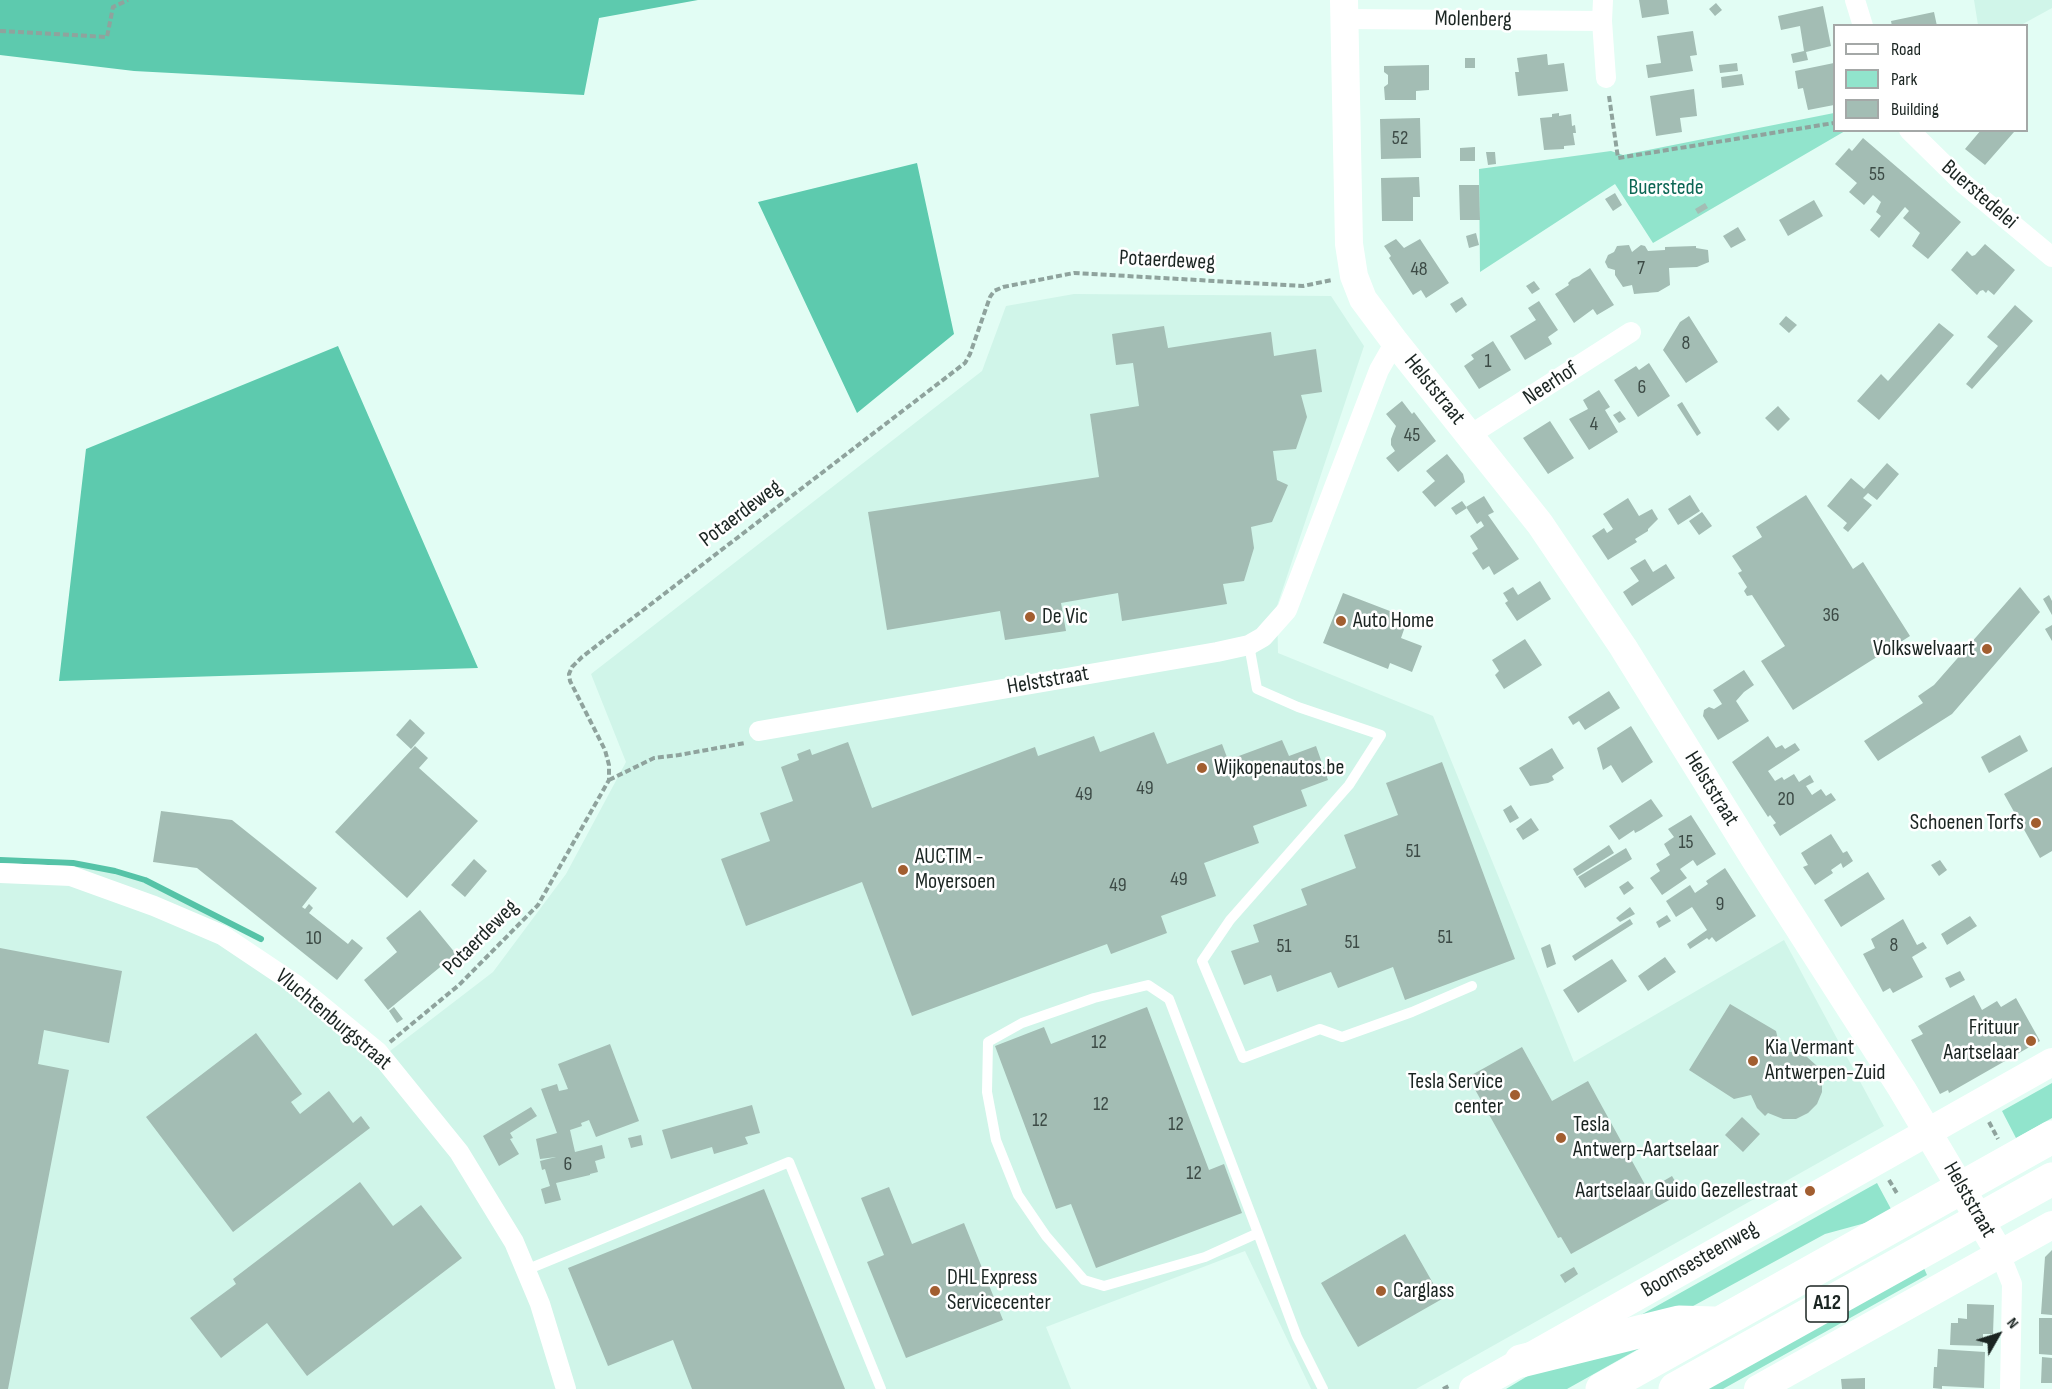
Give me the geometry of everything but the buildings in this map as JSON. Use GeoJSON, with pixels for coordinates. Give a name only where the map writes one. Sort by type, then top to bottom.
{"type":"FeatureCollection","features":[{"type":"Feature","properties":{"kind":"highway","name":"A12"},"geometry":{"type":"LineString","coordinates":[[1602,1389],[2052,1137]]}},
{"type":"Feature","properties":{"kind":"highway","name":"A12"},"geometry":{"type":"LineString","coordinates":[[1675,1389],[2052,1179]]}},
{"type":"Feature","properties":{"kind":"highway"},"geometry":{"type":"LineString","coordinates":[[1521,1361],[1678,1322],[1719,1323]]}},
{"type":"Feature","properties":{"kind":"street"},"geometry":{"type":"LineString","coordinates":[[1603,0],[1602,21],[1606,78]]}},
{"type":"Feature","properties":{"kind":"street"},"geometry":{"type":"LineString","coordinates":[[1856,0],[1862,24]]}},
{"type":"Feature","properties":{"kind":"street","name":"Molenberg"},"geometry":{"type":"LineString","coordinates":[[1344,10],[1602,21]]}},
{"type":"Feature","properties":{"kind":"street","name":"Helststraat"},"geometry":{"type":"LineString","coordinates":[[1344,10],[1349,244],[1354,276],[1363,298],[1395,342],[1540,524],[1623,647],[1928,1131],[2000,1254]]}},
{"type":"Feature","properties":{"kind":"street","name":"Buerstedelei"},"geometry":{"type":"LineString","coordinates":[[1911,132],[1964,184],[2052,257]]}},
{"type":"Feature","properties":{"kind":"street","name":"Neerhof"},"geometry":{"type":"LineString","coordinates":[[1470,435],[1631,332]]}},
{"type":"Feature","properties":{"kind":"street","name":"Helststraat"},"geometry":{"type":"LineString","coordinates":[[759,731],[1249,645],[1263,637],[1287,610],[1379,370],[1395,342]]}},
{"type":"Feature","properties":{"kind":"street","name":"Vluchtenburgstraat"},"geometry":{"type":"LineString","coordinates":[[0,873],[71,876],[154,906],[222,935],[295,984],[378,1052],[459,1152],[514,1242],[540,1304],[566,1389]]}},
{"type":"Feature","properties":{"kind":"street","name":"Boomsesteenweg"},"geometry":{"type":"LineString","coordinates":[[1473,1389],[2052,1062]]}},
{"type":"Feature","properties":{"kind":"street"},"geometry":{"type":"LineString","coordinates":[[1758,1389],[2052,1225]]}},
{"type":"Feature","properties":{"kind":"street"},"geometry":{"type":"LineString","coordinates":[[2000,1254],[2012,1284],[2010,1389]]}},
{"type":"Feature","properties":{"kind":"lane"},"geometry":{"type":"LineString","coordinates":[[1249,645],[1257,689],[1298,707],[1381,735],[1349,784],[1230,920],[1202,961],[1243,1058],[1320,1029],[1342,1037],[1412,1012],[1472,986]]}},
{"type":"Feature","properties":{"kind":"lane"},"geometry":{"type":"LineString","coordinates":[[1258,1233],[1205,1257],[1104,1286],[1084,1280],[1046,1236],[1018,1195],[1000,1151],[987,1092],[988,1042],[1022,1023],[1105,996],[1148,985],[1169,999],[1258,1233],[1297,1337],[1323,1389]]}},
{"type":"Feature","properties":{"kind":"lane"},"geometry":{"type":"LineString","coordinates":[[526,1270],[789,1162],[881,1389]]}},
{"type":"Feature","properties":{"kind":"path"},"geometry":{"type":"LineString","coordinates":[[0,31],[106,37],[113,7],[128,0]]}},
{"type":"Feature","properties":{"kind":"path"},"geometry":{"type":"LineString","coordinates":[[1606,78],[1618,158],[1833,123]]}},
{"type":"Feature","properties":{"kind":"path","name":"Potaerdeweg"},"geometry":{"type":"LineString","coordinates":[[378,1052],[459,985],[538,905],[609,780],[609,765],[605,750],[570,681],[569,674],[572,667],[582,657],[966,363],[994,291],[1003,287],[1074,273],[1303,286],[1354,276]]}},
{"type":"Feature","properties":{"kind":"path"},"geometry":{"type":"LineString","coordinates":[[609,780],[654,758],[748,743],[759,731]]}},
{"type":"Feature","properties":{"kind":"shaded area"},"geometry":{"type":"Polygon","coordinates":[[[1974,0],[2052,0],[2052,8],[2023,24],[1978,24],[1974,0]]]}},
{"type":"Feature","properties":{"kind":"shaded area"},"geometry":{"type":"Polygon","coordinates":[[[1074,294],[1331,296],[1364,346],[1277,606],[1278,653],[1433,716],[1574,1062],[1784,940],[1884,1126],[1416,1389],[1311,1389],[1245,1251],[1046,1327],[1071,1389],[0,1389],[0,860],[73,863],[115,871],[145,880],[225,925],[299,977],[390,1051],[493,972],[566,874],[626,762],[591,674],[982,371],[1006,306],[1074,294]]]}},
{"type":"Feature","properties":{"kind":"green space"},"geometry":{"type":"Polygon","coordinates":[[[0,0],[698,0],[599,18],[584,95],[134,71],[0,55],[0,0]]]}},
{"type":"Feature","properties":{"kind":"green space","name":"Buerstede"},"geometry":{"type":"Polygon","coordinates":[[[1833,113],[1833,132],[1843,132],[1653,243],[1615,184],[1480,272],[1479,169],[1611,151],[1623,155],[1833,113]]]}},
{"type":"Feature","properties":{"kind":"green space"},"geometry":{"type":"Polygon","coordinates":[[[917,163],[954,334],[857,413],[758,202],[917,163]]]}},
{"type":"Feature","properties":{"kind":"green space"},"geometry":{"type":"Polygon","coordinates":[[[338,346],[478,668],[59,681],[86,449],[338,346]]]}},
{"type":"Feature","properties":{"kind":"green space"},"geometry":{"type":"Polygon","coordinates":[[[2052,1083],[2052,1118],[2016,1138],[2002,1111],[2052,1083]]]}},
{"type":"Feature","properties":{"kind":"green space"},"geometry":{"type":"Polygon","coordinates":[[[1877,1183],[1891,1209],[1869,1222],[1825,1234],[1673,1317],[1621,1326],[1877,1183]]]}},
{"type":"Feature","properties":{"kind":"green space"},"geometry":{"type":"Polygon","coordinates":[[[1923,1266],[1927,1275],[1723,1389],[1704,1389],[1923,1266]]]}},
{"type":"Feature","properties":{"kind":"green space"},"geometry":{"type":"Polygon","coordinates":[[[1642,1347],[1567,1389],[1506,1389],[1546,1365],[1642,1347]]]}},
{"type":"Feature","properties":{"kind":"waterway"},"geometry":{"type":"LineString","coordinates":[[0,860],[73,863],[115,871],[145,880],[261,939]]}},
{"type":"Feature","properties":{"kind":"place","name":"De Vic"},"geometry":{"type":"Point","coordinates":[1030,617]}},
{"type":"Feature","properties":{"kind":"place","name":"Auto Home"},"geometry":{"type":"Point","coordinates":[1341,621]}},
{"type":"Feature","properties":{"kind":"place","name":"Volkswelvaart"},"geometry":{"type":"Point","coordinates":[1987,649]}},
{"type":"Feature","properties":{"kind":"place","name":"Wijkopenautos.be"},"geometry":{"type":"Point","coordinates":[1202,768]}},
{"type":"Feature","properties":{"kind":"place","name":"Schoenen Torfs"},"geometry":{"type":"Point","coordinates":[2036,823]}},
{"type":"Feature","properties":{"kind":"place","name":"AUCTIM - Moyersoen"},"geometry":{"type":"Point","coordinates":[903,870]}},
{"type":"Feature","properties":{"kind":"place","name":"Frituur Aartselaar"},"geometry":{"type":"Point","coordinates":[2031,1041]}},
{"type":"Feature","properties":{"kind":"place","name":"Kia Vermant Antwerpen-Zuid"},"geometry":{"type":"Point","coordinates":[1753,1061]}},
{"type":"Feature","properties":{"kind":"place","name":"Tesla Service center"},"geometry":{"type":"Point","coordinates":[1515,1095]}},
{"type":"Feature","properties":{"kind":"place","name":"Tesla Antwerp-Aartselaar"},"geometry":{"type":"Point","coordinates":[1561,1138]}},
{"type":"Feature","properties":{"kind":"place","name":"Aartselaar Guido Gezellestraat"},"geometry":{"type":"Point","coordinates":[1810,1191]}},
{"type":"Feature","properties":{"kind":"place","name":"DHL Express Servicecenter"},"geometry":{"type":"Point","coordinates":[935,1291]}},
{"type":"Feature","properties":{"kind":"place","name":"Carglass"},"geometry":{"type":"Point","coordinates":[1381,1291]}}]}
